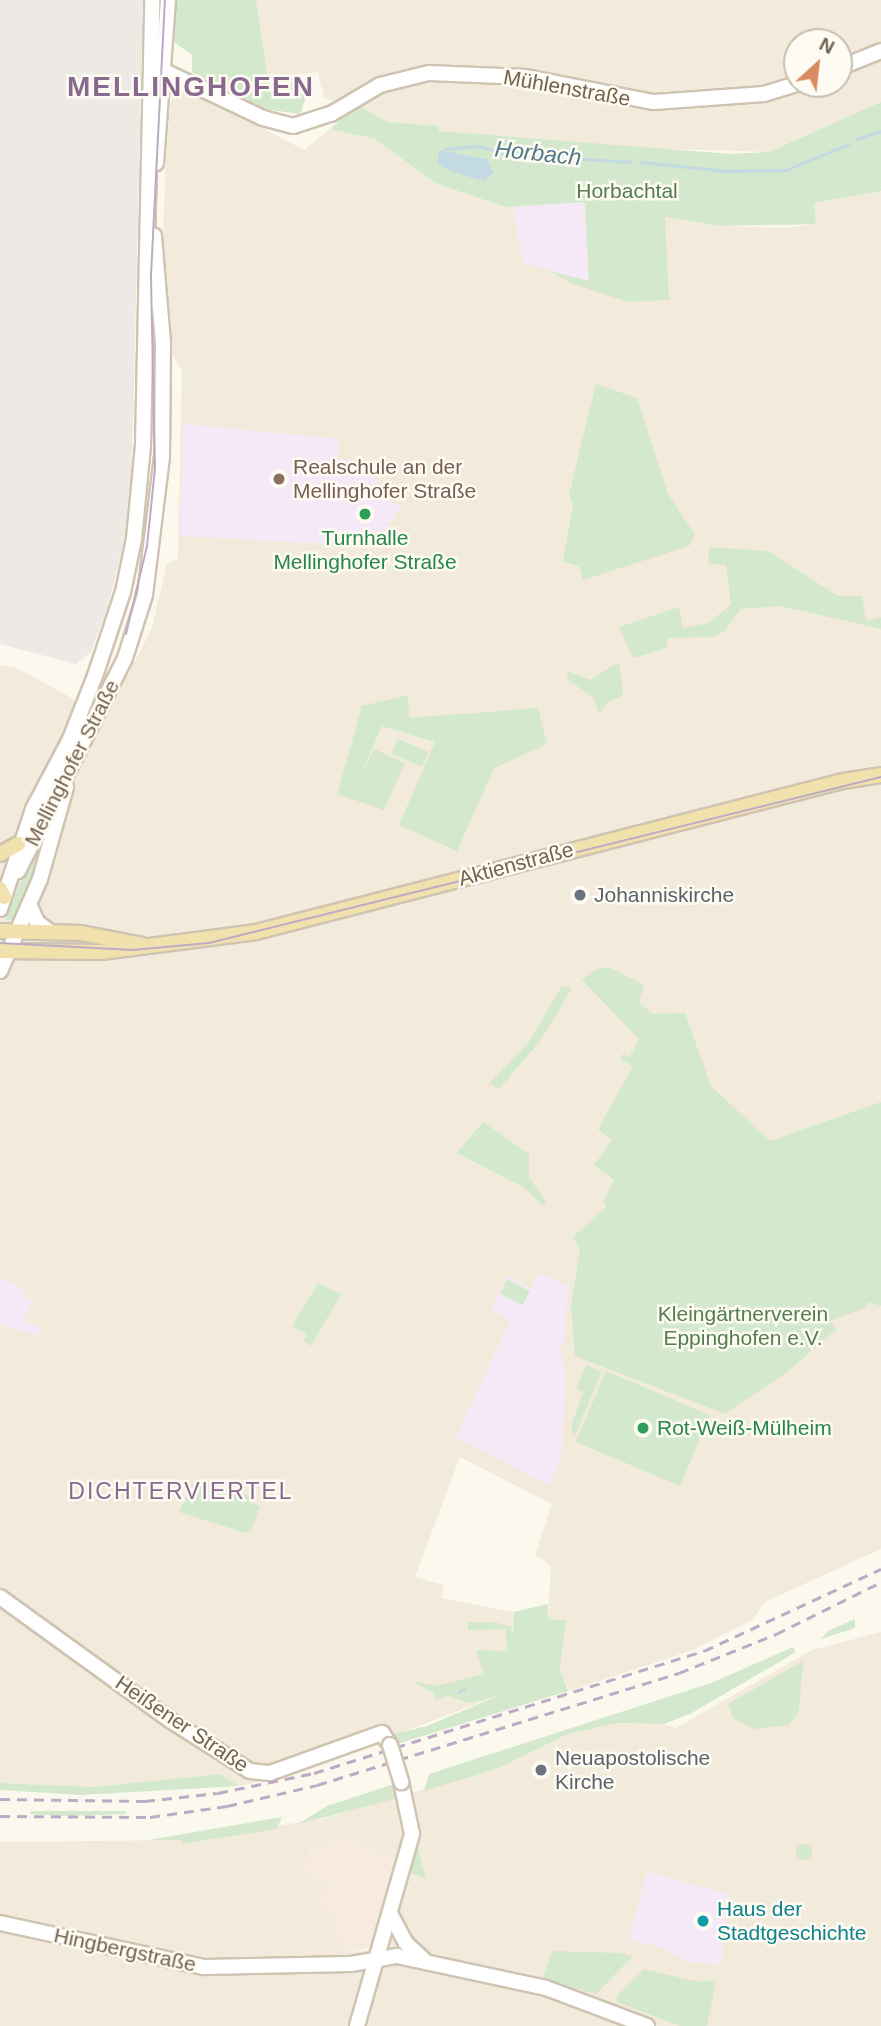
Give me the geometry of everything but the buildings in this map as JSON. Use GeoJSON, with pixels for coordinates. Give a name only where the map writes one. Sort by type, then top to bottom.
{"type":"FeatureCollection","features":[{"type":"Feature","properties":{"kind":"main road","name":"Aktienstraße"},"geometry":{"type":"LineString","coordinates":[[5,951],[83,953],[150,947],[256,932],[843,781],[881,775]]}},
{"type":"Feature","properties":{"kind":"main road"},"geometry":{"type":"LineString","coordinates":[[0,854],[18,844]]}},
{"type":"Feature","properties":{"kind":"main road","name":"Aktienstraße"},"geometry":{"type":"LineString","coordinates":[[0,931],[49,931],[150,947]]}},
{"type":"Feature","properties":{"kind":"street","name":"Mellinghofer Straße"},"geometry":{"type":"LineString","coordinates":[[1,898],[18,844],[96,673],[123,592],[140,498],[151,293],[156,68],[152,0]]}},
{"type":"Feature","properties":{"kind":"street","name":"Mellinghofer Straße"},"geometry":{"type":"LineString","coordinates":[[156,68],[168,0]]}},
{"type":"Feature","properties":{"kind":"street"},"geometry":{"type":"LineString","coordinates":[[853,62],[881,51]]}},
{"type":"Feature","properties":{"kind":"street","name":"Mühlenstraße"},"geometry":{"type":"LineString","coordinates":[[156,68],[263,118],[293,126],[331,114],[380,85],[429,74],[526,77],[654,102],[764,94],[783,88]]}},
{"type":"Feature","properties":{"kind":"street","name":"Mellinghofer Straße"},"geometry":{"type":"LineString","coordinates":[[1,898],[111,688],[145,595],[159,505],[163,348],[151,293]]}},
{"type":"Feature","properties":{"kind":"street"},"geometry":{"type":"LineString","coordinates":[[96,673],[111,688]]}},
{"type":"Feature","properties":{"kind":"street"},"geometry":{"type":"LineString","coordinates":[[0,971],[5,951],[20,930],[30,906],[70,769]]}},
{"type":"Feature","properties":{"kind":"street"},"geometry":{"type":"LineString","coordinates":[[30,906],[37,922],[49,931]]}},
{"type":"Feature","properties":{"kind":"street","name":"Heißener Straße"},"geometry":{"type":"LineString","coordinates":[[0,1597],[170,1720],[250,1771],[270,1773],[386,1739],[413,1826],[391,1914]]}},
{"type":"Feature","properties":{"kind":"street"},"geometry":{"type":"LineString","coordinates":[[357,2026],[391,1914]]}},
{"type":"Feature","properties":{"kind":"street"},"geometry":{"type":"LineString","coordinates":[[391,1914],[409,1947],[425,1961]]}},
{"type":"Feature","properties":{"kind":"street","name":"Hingbergstraße"},"geometry":{"type":"LineString","coordinates":[[0,1923],[204,1967],[377,1961],[475,1973]]}},
{"type":"Feature","properties":{"kind":"street","name":"Hingbergstraße"},"geometry":{"type":"LineString","coordinates":[[377,1961],[397,1956],[546,1989],[646,2026]]}},
{"type":"Feature","properties":{"kind":"shaded area"},"geometry":{"type":"Polygon","coordinates":[[[0,0],[143,0],[131,512],[108,607],[91,652],[76,664],[0,644],[0,0]]]}},
{"type":"Feature","properties":{"kind":"shaded area"},"geometry":{"type":"Polygon","coordinates":[[[256,0],[881,0],[881,102],[769,152],[632,148],[439,131],[437,126],[388,122],[364,109],[356,89],[336,102],[324,98],[318,72],[268,79],[256,0]]]}},
{"type":"Feature","properties":{"kind":"shaded area"},"geometry":{"type":"Polygon","coordinates":[[[174,82],[304,150],[330,129],[375,139],[437,184],[506,207],[585,202],[589,281],[554,273],[629,302],[669,300],[664,217],[721,226],[785,228],[816,224],[814,203],[881,191],[881,1549],[765,1602],[751,1621],[693,1650],[569,1691],[560,1668],[566,1621],[548,1619],[551,1566],[535,1555],[552,1504],[460,1457],[415,1577],[443,1585],[442,1598],[514,1612],[505,1693],[291,1775],[239,1786],[220,1774],[95,1787],[0,1783],[0,665],[15,667],[106,717],[152,628],[167,563],[178,559],[182,371],[170,351],[162,264],[167,128],[174,82]]]}},
{"type":"Feature","properties":{"kind":"shaded area"},"geometry":{"type":"Polygon","coordinates":[[[584,202],[588,281],[523,263],[513,207],[584,202]]]}},
{"type":"Feature","properties":{"kind":"shaded area","name":"Realschule an der Mellinghofer Straße"},"geometry":{"type":"Polygon","coordinates":[[[183,424],[339,439],[337,459],[371,462],[381,496],[401,507],[386,529],[387,547],[180,536],[183,424]]]}},
{"type":"Feature","properties":{"kind":"shaded area"},"geometry":{"type":"Polygon","coordinates":[[[539,1273],[567,1285],[565,1338],[560,1347],[566,1378],[561,1457],[550,1486],[456,1437],[510,1321],[491,1309],[507,1276],[531,1288],[539,1273]]]}},
{"type":"Feature","properties":{"kind":"shaded area"},"geometry":{"type":"Polygon","coordinates":[[[0,1277],[24,1290],[22,1295],[33,1301],[23,1319],[41,1329],[39,1335],[0,1325],[0,1277]]]}},
{"type":"Feature","properties":{"kind":"shaded area"},"geometry":{"type":"Polygon","coordinates":[[[881,1632],[881,2026],[0,2026],[0,1842],[183,1840],[321,1819],[499,1768],[568,1734],[618,1723],[664,1724],[676,1728],[812,1650],[881,1632]],[[329,1842],[310,1849],[303,1875],[325,1881],[339,1938],[349,1953],[369,1950],[329,1842]]]}},
{"type":"Feature","properties":{"kind":"shaded area"},"geometry":{"type":"Polygon","coordinates":[[[347,1835],[397,1862],[372,1947],[349,1953],[340,1950],[332,1912],[317,1908],[325,1881],[302,1875],[310,1849],[347,1835]]]}},
{"type":"Feature","properties":{"kind":"shaded area"},"geometry":{"type":"Polygon","coordinates":[[[647,1872],[728,1894],[721,1965],[690,1962],[668,1953],[668,1949],[629,1939],[647,1872]]]}},
{"type":"Feature","properties":{"kind":"green space"},"geometry":{"type":"Polygon","coordinates":[[[176,0],[256,0],[268,79],[301,75],[305,100],[300,114],[264,109],[192,72],[192,55],[174,42],[176,0]]]}},
{"type":"Feature","properties":{"kind":"green space","name":"Horbachtal"},"geometry":{"type":"Polygon","coordinates":[[[361,102],[364,109],[388,122],[438,126],[439,131],[731,154],[769,152],[881,102],[881,191],[814,203],[816,224],[721,226],[665,217],[669,300],[629,302],[573,284],[550,271],[589,281],[585,202],[506,207],[437,184],[375,139],[330,129],[361,102]]]}},
{"type":"Feature","properties":{"kind":"green space"},"geometry":{"type":"Polygon","coordinates":[[[596,384],[637,398],[668,494],[695,535],[689,546],[583,580],[579,566],[563,562],[573,505],[569,495],[596,384]]]}},
{"type":"Feature","properties":{"kind":"green space"},"geometry":{"type":"Polygon","coordinates":[[[709,547],[768,551],[838,596],[862,596],[866,621],[881,617],[881,629],[781,606],[740,609],[725,631],[713,637],[667,638],[667,648],[633,658],[619,627],[679,607],[683,628],[708,623],[731,605],[726,565],[708,564],[709,547]]]}},
{"type":"Feature","properties":{"kind":"green space"},"geometry":{"type":"Polygon","coordinates":[[[619,662],[623,695],[607,703],[599,714],[594,698],[567,679],[568,671],[590,680],[619,662]]]}},
{"type":"Feature","properties":{"kind":"green space"},"geometry":{"type":"Polygon","coordinates":[[[408,695],[409,718],[538,708],[547,744],[494,768],[457,851],[399,825],[435,742],[382,726],[356,785],[374,749],[405,763],[384,810],[337,794],[362,706],[408,695]]]}},
{"type":"Feature","properties":{"kind":"green space"},"geometry":{"type":"Polygon","coordinates":[[[398,739],[428,752],[422,767],[392,754],[398,739]]]}},
{"type":"Feature","properties":{"kind":"green space"},"geometry":{"type":"Polygon","coordinates":[[[58,807],[21,918],[5,921],[20,883],[58,807]]]}},
{"type":"Feature","properties":{"kind":"green space","name":"Kleingärtnerverein Eppinghofen e.V."},"geometry":{"type":"Polygon","coordinates":[[[609,967],[644,985],[639,1002],[652,1014],[685,1013],[711,1086],[770,1141],[881,1102],[881,1306],[868,1302],[867,1307],[830,1321],[837,1329],[786,1373],[725,1414],[575,1356],[571,1305],[580,1250],[573,1237],[607,1206],[603,1202],[614,1180],[594,1165],[612,1140],[598,1129],[633,1066],[620,1059],[623,1054],[630,1057],[639,1039],[582,980],[596,969],[609,967]]]}},
{"type":"Feature","properties":{"kind":"green space"},"geometry":{"type":"Polygon","coordinates":[[[562,986],[572,988],[541,1040],[499,1089],[489,1083],[529,1042],[562,986]]]}},
{"type":"Feature","properties":{"kind":"green space"},"geometry":{"type":"Polygon","coordinates":[[[483,1122],[529,1154],[529,1177],[546,1202],[543,1205],[523,1187],[457,1153],[483,1122]]]}},
{"type":"Feature","properties":{"kind":"green space"},"geometry":{"type":"Polygon","coordinates":[[[507,1279],[530,1291],[522,1305],[499,1293],[507,1279]]]}},
{"type":"Feature","properties":{"kind":"green space"},"geometry":{"type":"Polygon","coordinates":[[[318,1283],[341,1294],[311,1346],[304,1341],[306,1334],[292,1326],[318,1283]]]}},
{"type":"Feature","properties":{"kind":"green space"},"geometry":{"type":"Polygon","coordinates":[[[586,1365],[602,1372],[574,1437],[571,1426],[583,1392],[576,1388],[586,1365]]]}},
{"type":"Feature","properties":{"kind":"green space","name":"Rot-Weiß-Mülheim"},"geometry":{"type":"Polygon","coordinates":[[[606,1371],[710,1415],[680,1486],[576,1442],[606,1371]]]}},
{"type":"Feature","properties":{"kind":"green space"},"geometry":{"type":"Polygon","coordinates":[[[200,1480],[251,1496],[249,1502],[260,1506],[251,1531],[246,1533],[179,1512],[192,1485],[200,1480]]]}},
{"type":"Feature","properties":{"kind":"green space"},"geometry":{"type":"Polygon","coordinates":[[[548,1604],[548,1619],[566,1620],[560,1668],[568,1691],[397,1744],[394,1734],[427,1726],[498,1696],[470,1703],[448,1696],[436,1700],[434,1693],[412,1681],[436,1686],[484,1674],[476,1650],[507,1651],[506,1629],[468,1630],[468,1622],[494,1622],[512,1627],[513,1634],[514,1612],[548,1604]]]}},
{"type":"Feature","properties":{"kind":"green space"},"geometry":{"type":"Polygon","coordinates":[[[855,1619],[855,1628],[821,1639],[828,1631],[855,1619]]]}},
{"type":"Feature","properties":{"kind":"green space"},"geometry":{"type":"Polygon","coordinates":[[[793,1647],[796,1652],[690,1714],[664,1724],[618,1723],[568,1734],[499,1768],[424,1791],[429,1774],[711,1683],[793,1647]]]}},
{"type":"Feature","properties":{"kind":"green space"},"geometry":{"type":"Polygon","coordinates":[[[803,1661],[799,1711],[789,1725],[754,1729],[733,1718],[728,1704],[803,1661]]]}},
{"type":"Feature","properties":{"kind":"green space"},"geometry":{"type":"Polygon","coordinates":[[[220,1774],[239,1786],[81,1795],[0,1790],[0,1783],[95,1787],[220,1774]]]}},
{"type":"Feature","properties":{"kind":"green space"},"geometry":{"type":"Polygon","coordinates":[[[394,1784],[398,1798],[298,1824],[327,1806],[394,1784]]]}},
{"type":"Feature","properties":{"kind":"green space"},"geometry":{"type":"Polygon","coordinates":[[[31,1811],[126,1811],[126,1814],[61,1816],[30,1814],[31,1811]]]}},
{"type":"Feature","properties":{"kind":"green space"},"geometry":{"type":"Polygon","coordinates":[[[282,1817],[277,1829],[181,1844],[182,1840],[148,1840],[282,1817]]]}},
{"type":"Feature","properties":{"kind":"green space"},"geometry":{"type":"Polygon","coordinates":[[[804,1844],[812,1852],[804,1860],[796,1852],[804,1844]]]}},
{"type":"Feature","properties":{"kind":"green space"},"geometry":{"type":"Polygon","coordinates":[[[417,1847],[426,1879],[409,1872],[417,1847]]]}},
{"type":"Feature","properties":{"kind":"green space"},"geometry":{"type":"Polygon","coordinates":[[[552,1951],[622,1953],[632,1957],[596,1994],[543,1979],[552,1951]]]}},
{"type":"Feature","properties":{"kind":"green space"},"geometry":{"type":"Polygon","coordinates":[[[644,1969],[698,1982],[716,1980],[707,2026],[680,2026],[617,2002],[617,1996],[644,1969]]]}},
{"type":"Feature","properties":{"kind":"water"},"geometry":{"type":"Polygon","coordinates":[[[439,150],[487,159],[494,173],[484,181],[452,172],[438,164],[439,150]]]}},
{"type":"Feature","properties":{"kind":"waterway","name":"Horbach"},"geometry":{"type":"LineString","coordinates":[[857,139],[881,131]]}},
{"type":"Feature","properties":{"kind":"waterway","name":"Horbach"},"geometry":{"type":"LineString","coordinates":[[641,162],[727,171],[786,170],[849,144]]}},
{"type":"Feature","properties":{"kind":"waterway","name":"Horbach"},"geometry":{"type":"LineString","coordinates":[[445,149],[479,146],[508,154],[631,162]]}},
{"type":"Feature","properties":{"kind":"waterway"},"geometry":{"type":"LineString","coordinates":[[458,1692],[464,1689]]}},
{"type":"Feature","properties":{"kind":"tram line"},"geometry":{"type":"LineString","coordinates":[[126,634],[147,546],[155,469],[151,275],[165,0]]}},
{"type":"Feature","properties":{"kind":"tram line"},"geometry":{"type":"LineString","coordinates":[[0,943],[133,950],[209,943],[881,777]]}},
{"type":"Feature","properties":{"kind":"railway"},"geometry":{"type":"LineString","coordinates":[[0,1799],[145,1801],[218,1793],[314,1773],[704,1651],[881,1569]]}},
{"type":"Feature","properties":{"kind":"railway"},"geometry":{"type":"LineString","coordinates":[[0,1816],[150,1817],[227,1806],[317,1785],[679,1673],[776,1634],[881,1582]]}},
{"type":"Feature","properties":{"kind":"place","name":"Realschule an der Mellinghofer Straße"},"geometry":{"type":"Point","coordinates":[279,479]}},
{"type":"Feature","properties":{"kind":"place","name":"Turnhalle Mellinghofer Straße"},"geometry":{"type":"Point","coordinates":[365,514]}},
{"type":"Feature","properties":{"kind":"place","name":"Johanniskirche"},"geometry":{"type":"Point","coordinates":[580,895]}},
{"type":"Feature","properties":{"kind":"place","name":"Rot-Weiß-Mülheim"},"geometry":{"type":"Point","coordinates":[643,1428]}},
{"type":"Feature","properties":{"kind":"place","name":"Neuapostolische Kirche"},"geometry":{"type":"Point","coordinates":[541,1770]}},
{"type":"Feature","properties":{"kind":"place","name":"Haus der Stadtgeschichte"},"geometry":{"type":"Point","coordinates":[703,1921]}},
{"type":"Feature","properties":{"kind":"district","name":"MELLINGHOFEN"},"geometry":{"type":"Point","coordinates":[191,87]}},
{"type":"Feature","properties":{"kind":"district","name":"DICHTERVIERTEL"},"geometry":{"type":"Point","coordinates":[181,1491]}}]}
